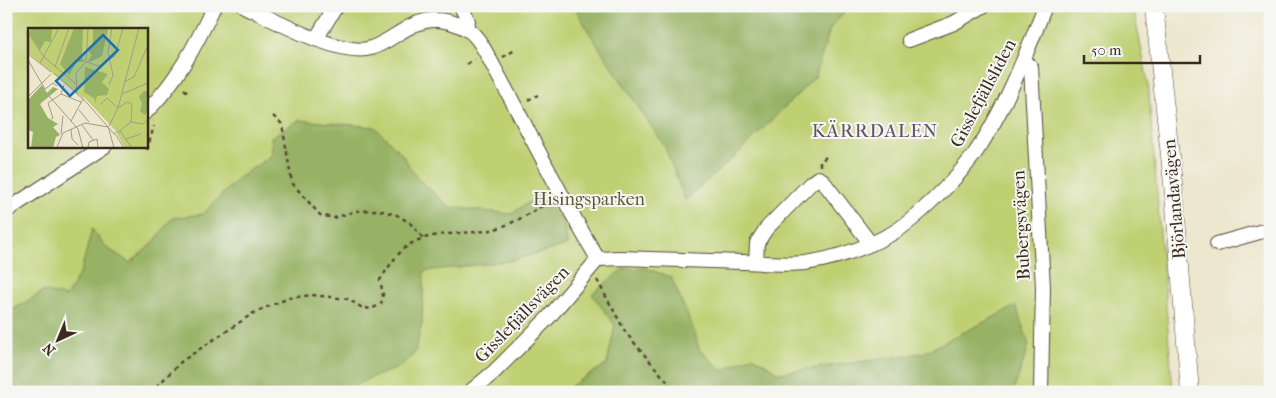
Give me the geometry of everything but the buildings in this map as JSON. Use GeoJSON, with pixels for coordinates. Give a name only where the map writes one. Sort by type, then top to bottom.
{"type":"FeatureCollection","features":[{"type":"Feature","properties":{"kind":"street"},"geometry":{"type":"LineString","coordinates":[[148,110],[164,93],[180,71],[203,31],[214,6]]}},
{"type":"Feature","properties":{"kind":"street"},"geometry":{"type":"LineString","coordinates":[[244,6],[316,39],[334,46],[354,49],[369,49],[380,45],[416,24],[428,20],[438,20],[465,28],[472,33],[479,41],[598,259]]}},
{"type":"Feature","properties":{"kind":"street"},"geometry":{"type":"LineString","coordinates":[[316,39],[336,6]]}},
{"type":"Feature","properties":{"kind":"street"},"geometry":{"type":"LineString","coordinates":[[461,6],[468,21],[465,28]]}},
{"type":"Feature","properties":{"kind":"street"},"geometry":{"type":"LineString","coordinates":[[910,40],[954,23],[983,6]]}},
{"type":"Feature","properties":{"kind":"street","name":"Gisslefjällsliden"},"geometry":{"type":"LineString","coordinates":[[598,259],[804,263],[842,254],[871,244],[892,233],[912,218],[961,171],[973,155],[991,126],[1024,60],[1045,6]]}},
{"type":"Feature","properties":{"kind":"street","name":"Björlandavägen"},"geometry":{"type":"LineString","coordinates":[[1154,6],[1174,193],[1190,392]]}},
{"type":"Feature","properties":{"kind":"street","name":"Bubergsvägen"},"geometry":{"type":"LineString","coordinates":[[1024,60],[1030,67],[1043,287],[1040,392]]}},
{"type":"Feature","properties":{"kind":"street"},"geometry":{"type":"LineString","coordinates":[[6,211],[102,148]]}},
{"type":"Feature","properties":{"kind":"street"},"geometry":{"type":"LineString","coordinates":[[756,262],[757,243],[766,229],[799,194],[818,178],[822,180],[845,208],[871,244]]}},
{"type":"Feature","properties":{"kind":"street"},"geometry":{"type":"LineString","coordinates":[[1216,244],[1270,229]]}},
{"type":"Feature","properties":{"kind":"street","name":"Gisslefjällsvägen"},"geometry":{"type":"LineString","coordinates":[[470,392],[494,372],[549,317],[590,271],[598,259]]}},
{"type":"Feature","properties":{"kind":"path"},"geometry":{"type":"LineString","coordinates":[[273,116],[282,124],[292,183],[320,215],[334,218],[356,211],[379,210],[397,214],[410,223],[423,238]]}},
{"type":"Feature","properties":{"kind":"path"},"geometry":{"type":"LineString","coordinates":[[148,147],[154,126]]}},
{"type":"Feature","properties":{"kind":"path"},"geometry":{"type":"LineString","coordinates":[[151,392],[182,361],[255,312],[290,298],[312,295],[348,299],[361,307],[371,309],[380,304],[383,294],[380,280],[394,259],[407,246],[423,238],[494,229],[516,221],[562,194]]}},
{"type":"Feature","properties":{"kind":"path"},"geometry":{"type":"LineString","coordinates":[[590,271],[600,284],[626,333],[676,392]]}},
{"type":"Feature","properties":{"kind":"green space","name":"Hisingsparken"},"geometry":{"type":"Polygon","coordinates":[[[6,6],[1133,6],[1148,83],[1173,392],[6,392],[6,6]]]}},
{"type":"Feature","properties":{"kind":"green space"},"geometry":{"type":"Polygon","coordinates":[[[574,6],[850,6],[830,29],[815,77],[734,157],[685,200],[665,147],[592,37],[574,6]]]}},
{"type":"Feature","properties":{"kind":"green space"},"geometry":{"type":"Polygon","coordinates":[[[299,120],[375,127],[401,153],[418,179],[450,207],[511,214],[526,204],[540,198],[563,222],[568,245],[510,261],[424,271],[422,323],[415,353],[398,368],[367,379],[346,392],[6,392],[7,313],[44,291],[66,297],[81,271],[92,229],[106,247],[130,263],[154,242],[172,218],[203,214],[237,179],[272,155],[271,137],[299,120]]]}},
{"type":"Feature","properties":{"kind":"green space"},"geometry":{"type":"Polygon","coordinates":[[[645,268],[671,277],[695,333],[699,349],[722,370],[753,356],[779,373],[923,353],[1016,306],[1029,345],[1013,392],[567,392],[571,386],[607,364],[615,325],[592,294],[623,269],[645,268]]]}},
{"type":"Feature","properties":{"kind":"district","name":"KÄRRDALEN"},"geometry":{"type":"Point","coordinates":[875,130]}}]}
